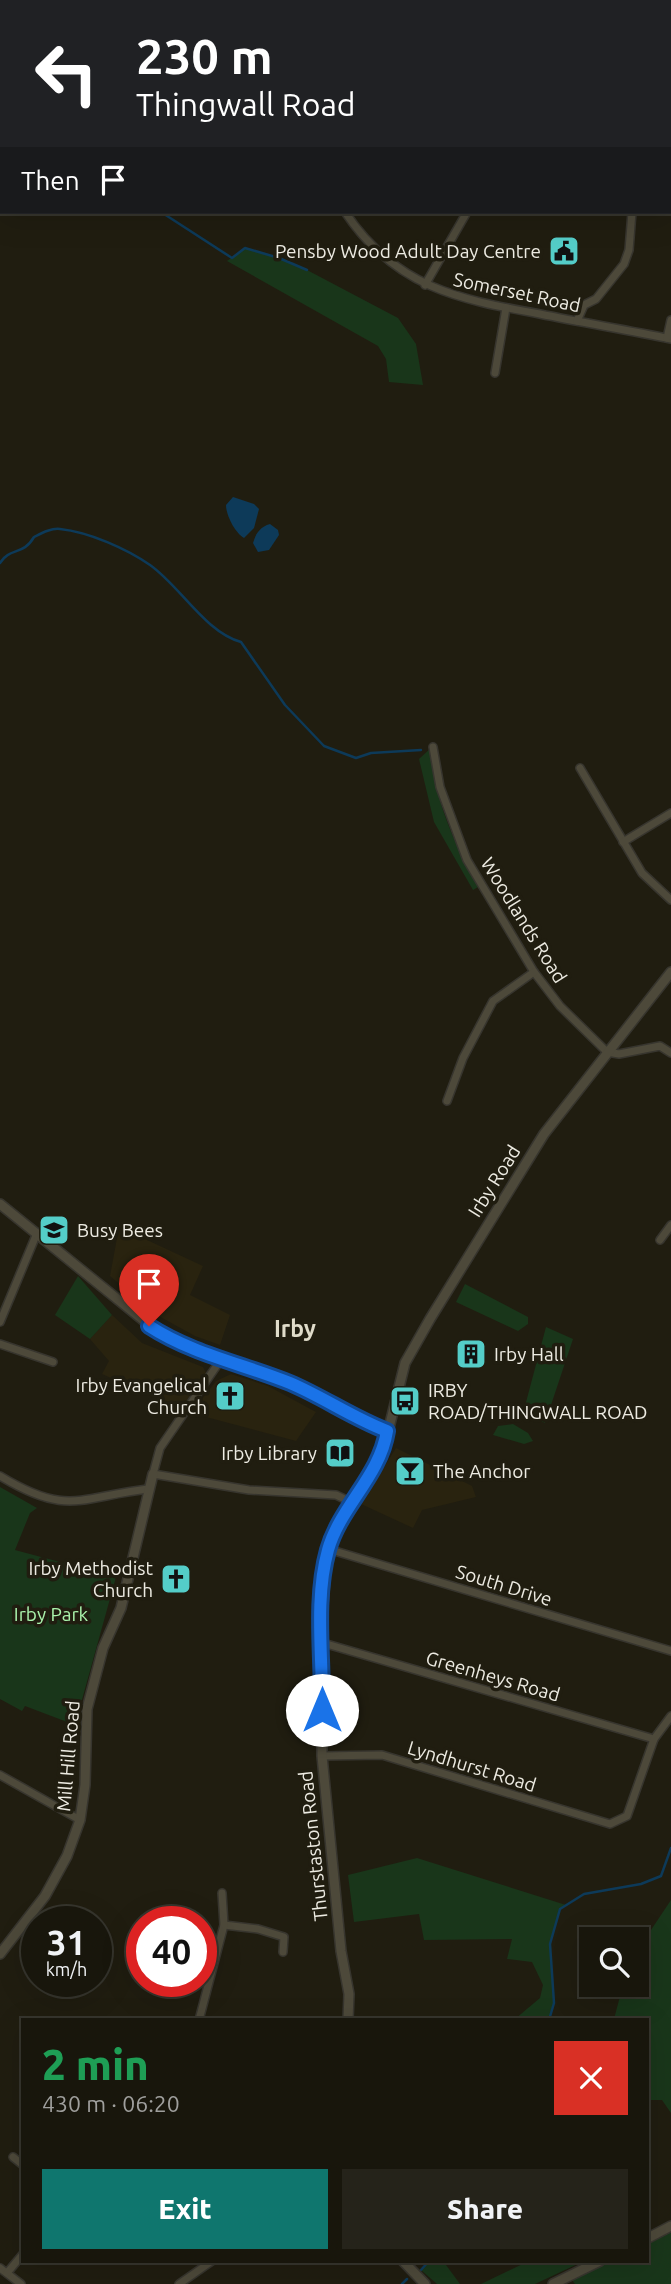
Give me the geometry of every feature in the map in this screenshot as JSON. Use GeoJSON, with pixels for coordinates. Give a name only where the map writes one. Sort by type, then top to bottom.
{"type":"FeatureCollection","features":[{"type":"Feature","properties":{"kind":"street","name":"Somerset Road"},"geometry":{"type":"LineString","coordinates":[[346,214],[379,255],[425,285],[448,295],[669,339]]}},
{"type":"Feature","properties":{"kind":"street"},"geometry":{"type":"LineString","coordinates":[[425,285],[466,214]]}},
{"type":"Feature","properties":{"kind":"street"},"geometry":{"type":"LineString","coordinates":[[577,321],[584,305],[596,299],[624,264],[629,250],[632,214]]}},
{"type":"Feature","properties":{"kind":"street"},"geometry":{"type":"LineString","coordinates":[[495,373],[506,308]]}},
{"type":"Feature","properties":{"kind":"street"},"geometry":{"type":"LineString","coordinates":[[669,339],[671,320]]}},
{"type":"Feature","properties":{"kind":"street","name":"Woodlands Road"},"geometry":{"type":"LineString","coordinates":[[433,747],[440,787],[467,860],[534,972],[560,1006],[607,1052]]}},
{"type":"Feature","properties":{"kind":"street"},"geometry":{"type":"LineString","coordinates":[[580,768],[642,873],[671,900]]}},
{"type":"Feature","properties":{"kind":"street"},"geometry":{"type":"LineString","coordinates":[[623,842],[671,813]]}},
{"type":"Feature","properties":{"kind":"street"},"geometry":{"type":"LineString","coordinates":[[447,1101],[463,1058],[493,1001],[534,972]]}},
{"type":"Feature","properties":{"kind":"street","name":"Irby Road"},"geometry":{"type":"LineString","coordinates":[[387,1431],[405,1363],[517,1175],[607,1052],[671,972]]}},
{"type":"Feature","properties":{"kind":"street"},"geometry":{"type":"LineString","coordinates":[[607,1052],[619,1054],[660,1046],[671,1053]]}},
{"type":"Feature","properties":{"kind":"street"},"geometry":{"type":"LineString","coordinates":[[0,1204],[149,1326],[198,1352],[222,1358],[293,1385],[353,1418],[387,1431]]}},
{"type":"Feature","properties":{"kind":"street"},"geometry":{"type":"LineString","coordinates":[[660,1240],[671,1225]]}},
{"type":"Feature","properties":{"kind":"street"},"geometry":{"type":"LineString","coordinates":[[0,1322],[37,1233]]}},
{"type":"Feature","properties":{"kind":"street"},"geometry":{"type":"LineString","coordinates":[[0,1344],[53,1362]]}},
{"type":"Feature","properties":{"kind":"street","name":"Mill Hill Road"},"geometry":{"type":"LineString","coordinates":[[0,1954],[46,1896],[67,1856],[80,1820],[85,1785],[88,1709],[103,1648],[121,1608],[160,1448],[222,1358]]}},
{"type":"Feature","properties":{"kind":"street","name":"Thurstaston Road"},"geometry":{"type":"LineString","coordinates":[[348,2018],[349,1994],[341,1951],[322,1756],[323,1578],[328,1549],[371,1474],[385,1444],[387,1431]]}},
{"type":"Feature","properties":{"kind":"street"},"geometry":{"type":"LineString","coordinates":[[153,1474],[249,1490],[335,1495],[353,1503]]}},
{"type":"Feature","properties":{"kind":"street"},"geometry":{"type":"LineString","coordinates":[[0,1476],[28,1493],[62,1502],[88,1502],[148,1489]]}},
{"type":"Feature","properties":{"kind":"street","name":"South Drive"},"geometry":{"type":"LineString","coordinates":[[328,1549],[671,1651]]}},
{"type":"Feature","properties":{"kind":"street","name":"Greenheys Road"},"geometry":{"type":"LineString","coordinates":[[323,1643],[654,1739]]}},
{"type":"Feature","properties":{"kind":"street"},"geometry":{"type":"LineString","coordinates":[[654,1739],[671,1716]]}},
{"type":"Feature","properties":{"kind":"street","name":"Lyndhurst Road"},"geometry":{"type":"LineString","coordinates":[[322,1756],[382,1755],[610,1824],[627,1816],[631,1809],[654,1739]]}},
{"type":"Feature","properties":{"kind":"street"},"geometry":{"type":"LineString","coordinates":[[0,1775],[80,1820]]}},
{"type":"Feature","properties":{"kind":"street"},"geometry":{"type":"LineString","coordinates":[[200,2018],[224,1925],[222,1893]]}},
{"type":"Feature","properties":{"kind":"street"},"geometry":{"type":"LineString","coordinates":[[224,1925],[258,1929],[284,1937],[283,1951]]}},
{"type":"Feature","properties":{"kind":"street"},"geometry":{"type":"LineString","coordinates":[[13,2157],[21,2163]]}},
{"type":"Feature","properties":{"kind":"street"},"geometry":{"type":"LineString","coordinates":[[649,2237],[671,2226]]}},
{"type":"Feature","properties":{"kind":"street"},"geometry":{"type":"LineString","coordinates":[[7,2273],[21,2256]]}},
{"type":"Feature","properties":{"kind":"street"},"geometry":{"type":"LineString","coordinates":[[179,2284],[209,2263]]}},
{"type":"Feature","properties":{"kind":"street"},"geometry":{"type":"LineString","coordinates":[[405,2263],[425,2284]]}},
{"type":"Feature","properties":{"kind":"street"},"geometry":{"type":"LineString","coordinates":[[553,2284],[596,2263]]}},
{"type":"Feature","properties":{"kind":"street"},"geometry":{"type":"LineString","coordinates":[[0,2268],[20,2284]]}},
{"type":"Feature","properties":{"kind":"shaded area"},"geometry":{"type":"Polygon","coordinates":[[[119,1227],[203,1266],[190,1295],[230,1315],[220,1345],[195,1336],[155,1314],[110,1276],[119,1227]]]}},
{"type":"Feature","properties":{"kind":"shaded area"},"geometry":{"type":"Polygon","coordinates":[[[112,1315],[142,1343],[203,1367],[207,1375],[181,1409],[102,1374],[109,1361],[90,1339],[112,1315]]]}},
{"type":"Feature","properties":{"kind":"shaded area"},"geometry":{"type":"Polygon","coordinates":[[[231,1374],[268,1386],[316,1412],[296,1441],[191,1413],[216,1381],[231,1374]]]}},
{"type":"Feature","properties":{"kind":"shaded area"},"geometry":{"type":"Polygon","coordinates":[[[396,1448],[472,1486],[476,1497],[422,1510],[413,1528],[361,1504],[396,1448]]]}},
{"type":"Feature","properties":{"kind":"green space"},"geometry":{"type":"Polygon","coordinates":[[[245,248],[307,270],[398,318],[416,344],[423,385],[389,382],[386,359],[378,346],[227,261],[245,248]]]}},
{"type":"Feature","properties":{"kind":"green space"},"geometry":{"type":"Polygon","coordinates":[[[431,748],[441,802],[461,854],[478,887],[473,890],[434,822],[419,759],[431,748]]]}},
{"type":"Feature","properties":{"kind":"green space"},"geometry":{"type":"Polygon","coordinates":[[[78,1276],[112,1315],[90,1339],[55,1315],[78,1276]]]}},
{"type":"Feature","properties":{"kind":"green space"},"geometry":{"type":"Polygon","coordinates":[[[465,1284],[528,1317],[528,1324],[518,1331],[456,1302],[465,1284]]]}},
{"type":"Feature","properties":{"kind":"green space"},"geometry":{"type":"Polygon","coordinates":[[[546,1327],[573,1339],[545,1423],[530,1415],[525,1406],[546,1327]]]}},
{"type":"Feature","properties":{"kind":"green space"},"geometry":{"type":"Polygon","coordinates":[[[513,1424],[528,1433],[533,1441],[524,1444],[493,1435],[498,1426],[513,1424]]]}},
{"type":"Feature","properties":{"kind":"green space","name":"Irby Park"},"geometry":{"type":"Polygon","coordinates":[[[0,1487],[37,1508],[30,1513],[15,1550],[116,1577],[75,1725],[25,1706],[22,1711],[0,1699],[0,1487]]]}},
{"type":"Feature","properties":{"kind":"green space"},"geometry":{"type":"Polygon","coordinates":[[[417,1858],[566,1905],[560,1909],[550,1944],[554,2003],[549,2018],[516,2018],[540,1998],[543,1985],[532,1962],[507,1959],[512,1939],[424,1940],[419,1914],[354,1922],[348,1875],[417,1858]]]}},
{"type":"Feature","properties":{"kind":"green space"},"geometry":{"type":"Polygon","coordinates":[[[671,1900],[671,2113],[662,2100],[649,2100],[649,2018],[614,2018],[620,1997],[649,1997],[649,1933],[671,1900]]]}},
{"type":"Feature","properties":{"kind":"green space"},"geometry":{"type":"Polygon","coordinates":[[[671,2232],[671,2284],[575,2284],[572,2280],[609,2263],[649,2263],[649,2243],[671,2232]]]}},
{"type":"Feature","properties":{"kind":"green space"},"geometry":{"type":"Polygon","coordinates":[[[427,2263],[444,2263],[460,2284],[437,2284],[421,2270],[427,2263]]]}},
{"type":"Feature","properties":{"kind":"green space"},"geometry":{"type":"Polygon","coordinates":[[[525,2263],[580,2263],[535,2284],[481,2284],[525,2263]]]}},
{"type":"Feature","properties":{"kind":"water"},"geometry":{"type":"Polygon","coordinates":[[[233,497],[254,504],[259,509],[254,528],[244,538],[234,528],[228,514],[226,505],[233,497]]]}},
{"type":"Feature","properties":{"kind":"water"},"geometry":{"type":"Polygon","coordinates":[[[270,524],[278,530],[279,535],[269,550],[258,552],[253,543],[256,536],[270,524]]]}},
{"type":"Feature","properties":{"kind":"waterway"},"geometry":{"type":"LineString","coordinates":[[164,214],[232,258],[245,248],[307,270]]}},
{"type":"Feature","properties":{"kind":"waterway"},"geometry":{"type":"LineString","coordinates":[[0,563],[8,555],[25,547],[34,537],[53,529],[95,537],[119,547],[161,574],[216,629],[241,642],[285,705],[324,746],[356,758],[371,753],[421,750]]}},
{"type":"Feature","properties":{"kind":"waterway"},"geometry":{"type":"LineString","coordinates":[[550,2018],[554,2003],[550,1944],[560,1909],[584,1894],[641,1884],[661,1876],[671,1848]]}},
{"type":"Feature","properties":{"kind":"waterway"},"geometry":{"type":"LineString","coordinates":[[421,2270],[427,2263]]}},
{"type":"Feature","properties":{"kind":"waterway"},"geometry":{"type":"LineString","coordinates":[[402,2284],[407,2279]]}},
{"type":"Feature","properties":{"kind":"place","name":"Pensby Wood Adult Day Centre"},"geometry":{"type":"Point","coordinates":[564,251]}},
{"type":"Feature","properties":{"kind":"place","name":"Busy Bees"},"geometry":{"type":"Point","coordinates":[54,1230]}},
{"type":"Feature","properties":{"kind":"place","name":"Irby Hall"},"geometry":{"type":"Point","coordinates":[471,1354]}},
{"type":"Feature","properties":{"kind":"place","name":"Irby Evangelical Church"},"geometry":{"type":"Point","coordinates":[230,1396]}},
{"type":"Feature","properties":{"kind":"place","name":"IRBY ROAD/THINGWALL ROAD"},"geometry":{"type":"Point","coordinates":[405,1401]}},
{"type":"Feature","properties":{"kind":"place","name":"Irby Library"},"geometry":{"type":"Point","coordinates":[340,1453]}},
{"type":"Feature","properties":{"kind":"place","name":"The Anchor"},"geometry":{"type":"Point","coordinates":[410,1471]}},
{"type":"Feature","properties":{"kind":"place","name":"Irby Methodist Church"},"geometry":{"type":"Point","coordinates":[176,1579]}},
{"type":"Feature","properties":{"kind":"district","name":"Irby"},"geometry":{"type":"Point","coordinates":[295,1328]}},
{"type":"Feature","properties":{"kind":"route"},"geometry":{"type":"LineString","coordinates":[[149,1326],[198,1352],[244,1365],[293,1385],[353,1418],[387,1431],[385,1444],[371,1474],[337,1528],[328,1549],[323,1578],[322,1710]]}}]}
